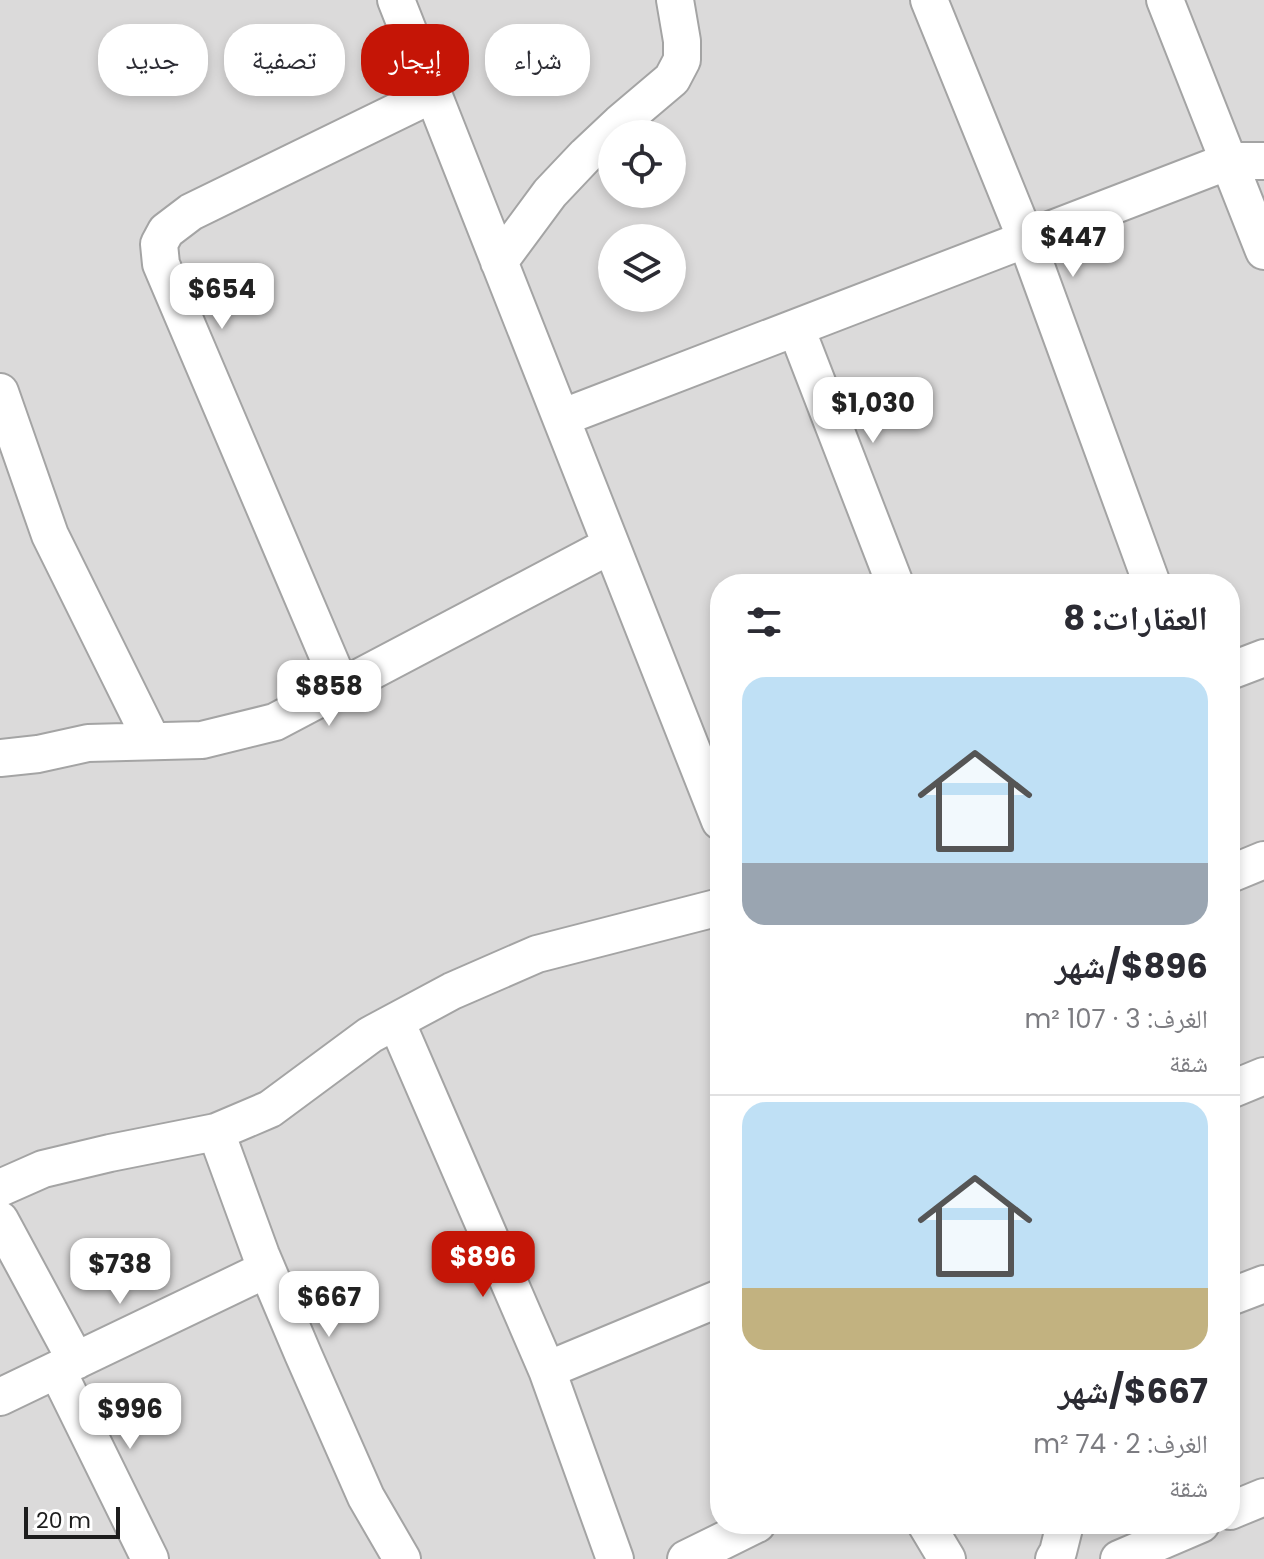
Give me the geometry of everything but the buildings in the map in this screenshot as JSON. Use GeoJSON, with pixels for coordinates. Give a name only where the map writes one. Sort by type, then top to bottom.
{"type":"FeatureCollection","features":[{"type":"Feature","properties":{"kind":"street"},"geometry":{"type":"LineString","coordinates":[[396,0],[405,24]]}},
{"type":"Feature","properties":{"kind":"street"},"geometry":{"type":"LineString","coordinates":[[499,262],[550,193],[620,123],[672,79],[682,60],[675,0]]}},
{"type":"Feature","properties":{"kind":"street"},"geometry":{"type":"LineString","coordinates":[[929,0],[1026,239],[1148,574]]}},
{"type":"Feature","properties":{"kind":"street"},"geometry":{"type":"LineString","coordinates":[[1165,0],[1264,251]]}},
{"type":"Feature","properties":{"kind":"street"},"geometry":{"type":"LineString","coordinates":[[341,687],[161,264],[159,244],[166,231],[191,212],[429,96]]}},
{"type":"Feature","properties":{"kind":"street"},"geometry":{"type":"LineString","coordinates":[[434,96],[710,796]]}},
{"type":"Feature","properties":{"kind":"street"},"geometry":{"type":"LineString","coordinates":[[561,418],[1229,161],[1264,161]]}},
{"type":"Feature","properties":{"kind":"street"},"geometry":{"type":"LineString","coordinates":[[796,328],[891,574]]}},
{"type":"Feature","properties":{"kind":"street"},"geometry":{"type":"LineString","coordinates":[[0,392],[50,535],[152,741]]}},
{"type":"Feature","properties":{"kind":"street"},"geometry":{"type":"LineString","coordinates":[[0,758],[38,754],[88,743],[202,740],[275,722],[611,545]]}},
{"type":"Feature","properties":{"kind":"street"},"geometry":{"type":"LineString","coordinates":[[1240,667],[1264,658]]}},
{"type":"Feature","properties":{"kind":"street"},"geometry":{"type":"LineString","coordinates":[[1240,870],[1264,860]]}},
{"type":"Feature","properties":{"kind":"street"},"geometry":{"type":"LineString","coordinates":[[0,1188],[43,1169],[216,1132],[270,1109],[370,1035],[452,991],[537,954],[710,910]]}},
{"type":"Feature","properties":{"kind":"street"},"geometry":{"type":"LineString","coordinates":[[396,1021],[547,1370],[615,1559]]}},
{"type":"Feature","properties":{"kind":"street"},"geometry":{"type":"LineString","coordinates":[[1240,1086],[1264,1076]]}},
{"type":"Feature","properties":{"kind":"street"},"geometry":{"type":"LineString","coordinates":[[216,1132],[267,1269],[366,1497],[402,1559]]}},
{"type":"Feature","properties":{"kind":"street"},"geometry":{"type":"LineString","coordinates":[[0,1220],[150,1559]]}},
{"type":"Feature","properties":{"kind":"street"},"geometry":{"type":"LineString","coordinates":[[0,1397],[267,1269]]}},
{"type":"Feature","properties":{"kind":"street"},"geometry":{"type":"LineString","coordinates":[[1240,1293],[1264,1284]]}},
{"type":"Feature","properties":{"kind":"street"},"geometry":{"type":"LineString","coordinates":[[547,1370],[710,1302]]}},
{"type":"Feature","properties":{"kind":"street"},"geometry":{"type":"LineString","coordinates":[[1240,1507],[1264,1497]]}},
{"type":"Feature","properties":{"kind":"street"},"geometry":{"type":"LineString","coordinates":[[686,1559],[737,1534]]}},
{"type":"Feature","properties":{"kind":"street"},"geometry":{"type":"LineString","coordinates":[[932,1534],[947,1559]]}},
{"type":"Feature","properties":{"kind":"street"},"geometry":{"type":"LineString","coordinates":[[1054,1559],[1062,1534]]}},
{"type":"Feature","properties":{"kind":"street"},"geometry":{"type":"LineString","coordinates":[[1119,1559],[1178,1534]]}},
{"type":"Feature","properties":{"kind":"shaded area"},"geometry":{"type":"Polygon","coordinates":[[[0,0],[1264,0],[1264,1559],[0,1559],[0,0]]]}}]}
